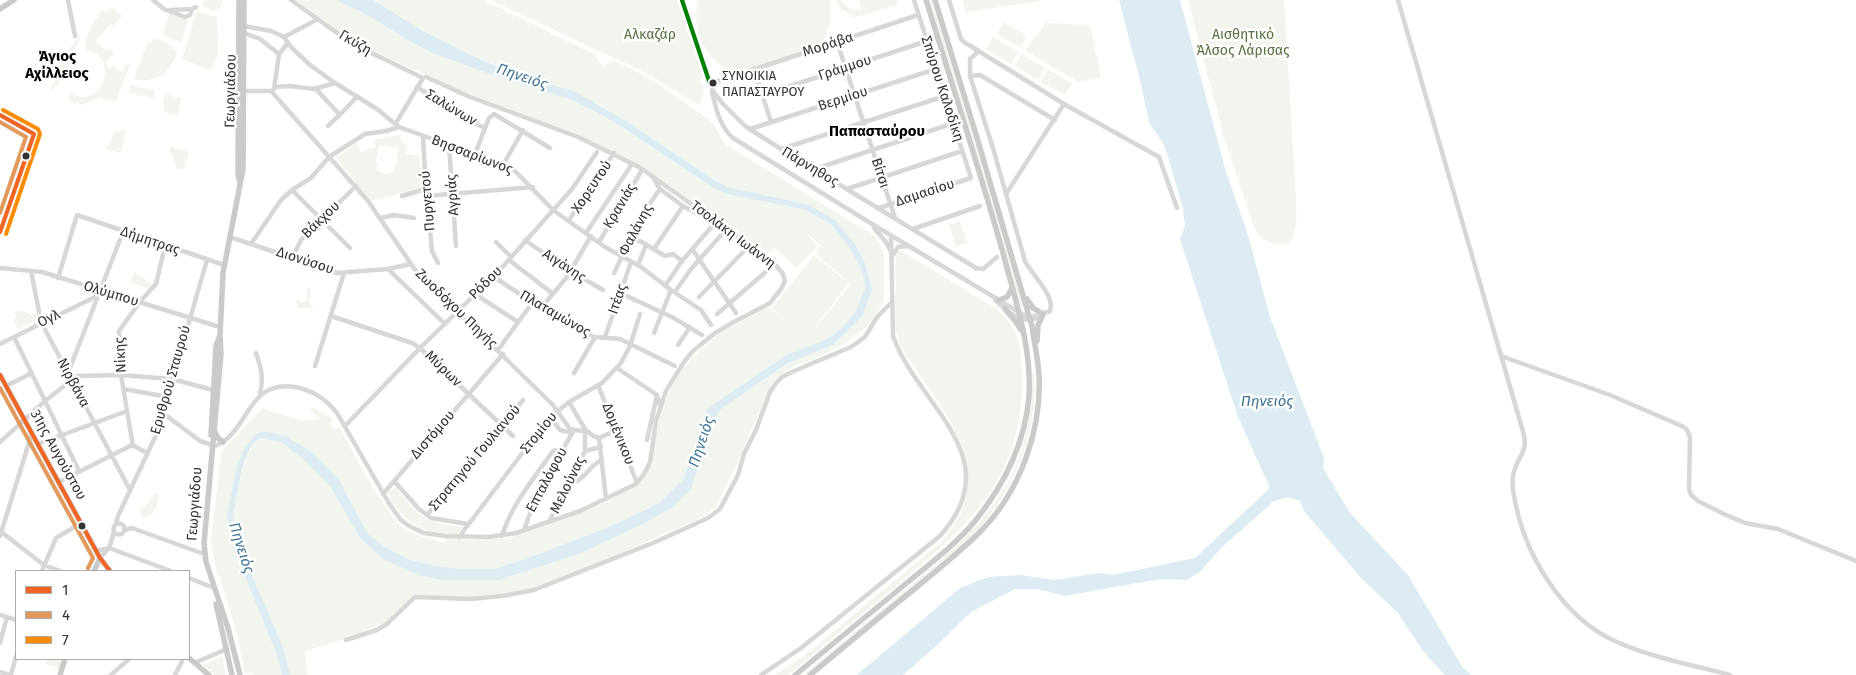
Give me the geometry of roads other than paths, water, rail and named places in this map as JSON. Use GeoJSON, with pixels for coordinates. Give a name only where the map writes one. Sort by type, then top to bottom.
{"type":"FeatureCollection","features":[{"type":"Feature","properties":{"kind":"main road"},"geometry":{"type":"LineString","coordinates":[[0,9],[14,0]]}},
{"type":"Feature","properties":{"kind":"main road","name":"Γεωργιάδου"},"geometry":{"type":"LineString","coordinates":[[215,590],[204,554],[204,534],[215,430],[224,265],[243,169],[239,0]]}},
{"type":"Feature","properties":{"kind":"main road","name":"Γεωργιάδου"},"geometry":{"type":"LineString","coordinates":[[241,91],[244,0]]}},
{"type":"Feature","properties":{"kind":"main road"},"geometry":{"type":"LineString","coordinates":[[795,675],[956,541],[972,524],[998,489],[1012,464],[1026,420],[1029,379],[1020,318],[992,214],[926,0]]}},
{"type":"Feature","properties":{"kind":"main road"},"geometry":{"type":"LineString","coordinates":[[810,675],[950,560],[982,530],[1001,505],[1022,468],[1034,428],[1039,383],[1030,319],[934,0]]}},
{"type":"Feature","properties":{"kind":"main road"},"geometry":{"type":"LineString","coordinates":[[999,300],[1007,296],[1012,288]]}},
{"type":"Feature","properties":{"kind":"main road"},"geometry":{"type":"LineString","coordinates":[[1022,288],[1033,308],[1045,314],[1038,325],[1036,351]]}},
{"type":"Feature","properties":{"kind":"main road"},"geometry":{"type":"LineString","coordinates":[[1005,309],[1018,325],[1025,342]]}},
{"type":"Feature","properties":{"kind":"main road","name":"Γεωργιάδου"},"geometry":{"type":"LineString","coordinates":[[212,446],[211,418],[216,343],[220,335]]}},
{"type":"Feature","properties":{"kind":"main road","name":"31ης Αυγούστου"},"geometry":{"type":"LineString","coordinates":[[0,375],[96,551],[109,570]]}},
{"type":"Feature","properties":{"kind":"main road"},"geometry":{"type":"LineString","coordinates":[[215,430],[222,442]]}},
{"type":"Feature","properties":{"kind":"main road"},"geometry":{"type":"LineString","coordinates":[[94,570],[100,558]]}},
{"type":"Feature","properties":{"kind":"main road"},"geometry":{"type":"LineString","coordinates":[[215,590],[232,675]]}},
{"type":"Feature","properties":{"kind":"main road"},"geometry":{"type":"LineString","coordinates":[[215,590],[228,628],[240,675]]}},
{"type":"Feature","properties":{"kind":"main road"},"geometry":{"type":"LineString","coordinates":[[60,675],[65,660]]}},
{"type":"Feature","properties":{"kind":"main road"},"geometry":{"type":"LineString","coordinates":[[191,661],[209,675]]}},
{"type":"Feature","properties":{"kind":"street"},"geometry":{"type":"LineString","coordinates":[[68,0],[75,36]]}},
{"type":"Feature","properties":{"kind":"street"},"geometry":{"type":"LineString","coordinates":[[153,0],[167,10],[186,17],[191,14],[194,8],[167,10]]}},
{"type":"Feature","properties":{"kind":"street","name":"Γκύζη"},"geometry":{"type":"LineString","coordinates":[[292,0],[351,43],[424,77]]}},
{"type":"Feature","properties":{"kind":"street","name":"Πάρνηθος"},"geometry":{"type":"LineString","coordinates":[[682,0],[710,84],[723,104],[750,129],[978,268],[986,267],[997,257]]}},
{"type":"Feature","properties":{"kind":"street","name":"Σπύρου Καλοδίκη"},"geometry":{"type":"LineString","coordinates":[[914,0],[971,178]]}},
{"type":"Feature","properties":{"kind":"street"},"geometry":{"type":"LineString","coordinates":[[949,0],[962,39],[1064,104],[1160,157],[1177,208]]}},
{"type":"Feature","properties":{"kind":"street"},"geometry":{"type":"LineString","coordinates":[[1398,0],[1526,442],[1526,448],[1514,473],[1514,495],[1532,553],[1548,582],[1580,618],[1608,637],[1647,653],[1730,675]]}},
{"type":"Feature","properties":{"kind":"street","name":"Μοράβα"},"geometry":{"type":"LineString","coordinates":[[710,84],[918,15]]}},
{"type":"Feature","properties":{"kind":"street"},"geometry":{"type":"LineString","coordinates":[[244,26],[271,30],[284,37],[318,19]]}},
{"type":"Feature","properties":{"kind":"street"},"geometry":{"type":"LineString","coordinates":[[244,33],[260,39],[279,54]]}},
{"type":"Feature","properties":{"kind":"street","name":"Βησσαρίωνος"},"geometry":{"type":"LineString","coordinates":[[284,37],[303,59],[397,125],[423,137],[450,145],[515,170],[553,210],[599,242],[638,265],[700,310],[711,325]]}},
{"type":"Feature","properties":{"kind":"street","name":"Γράμμου"},"geometry":{"type":"LineString","coordinates":[[763,95],[927,41]]}},
{"type":"Feature","properties":{"kind":"street","name":"Βίτσι"},"geometry":{"type":"LineString","coordinates":[[837,42],[894,218]]}},
{"type":"Feature","properties":{"kind":"street"},"geometry":{"type":"LineString","coordinates":[[241,91],[271,91],[275,87],[279,54],[288,43]]}},
{"type":"Feature","properties":{"kind":"street"},"geometry":{"type":"LineString","coordinates":[[979,51],[970,59],[970,76],[1026,261],[1052,305],[1045,314],[1030,319],[1020,318],[1005,309],[990,296]]}},
{"type":"Feature","properties":{"kind":"street","name":"Βερμίου"},"geometry":{"type":"LineString","coordinates":[[750,129],[936,68]]}},
{"type":"Feature","properties":{"kind":"street"},"geometry":{"type":"LineString","coordinates":[[754,69],[772,122]]}},
{"type":"Feature","properties":{"kind":"street"},"geometry":{"type":"LineString","coordinates":[[970,76],[980,74],[1055,120]]}},
{"type":"Feature","properties":{"kind":"street"},"geometry":{"type":"LineString","coordinates":[[251,244],[281,200],[292,190],[311,178],[329,157],[365,134],[386,131],[397,125],[424,77]]}},
{"type":"Feature","properties":{"kind":"street","name":"Τσολάκη Ιωάννη"},"geometry":{"type":"LineString","coordinates":[[424,77],[533,122],[571,134],[614,154],[642,170],[704,212],[773,262],[783,274],[785,281],[773,300],[766,306],[727,325],[693,351],[668,386],[660,408],[650,462],[637,483]]}},
{"type":"Feature","properties":{"kind":"street"},"geometry":{"type":"LineString","coordinates":[[275,87],[315,88],[335,83]]}},
{"type":"Feature","properties":{"kind":"street"},"geometry":{"type":"LineString","coordinates":[[710,84],[721,121],[727,133],[733,138],[1030,319]]}},
{"type":"Feature","properties":{"kind":"street","name":"Σαλώνων"},"geometry":{"type":"LineString","coordinates":[[417,87],[468,120],[485,128],[492,115],[496,114],[550,148]]}},
{"type":"Feature","properties":{"kind":"street"},"geometry":{"type":"LineString","coordinates":[[315,88],[339,114]]}},
{"type":"Feature","properties":{"kind":"street","name":"Ζωοδόχου Πηγής"},"geometry":{"type":"LineString","coordinates":[[271,91],[356,186],[381,218],[411,264],[457,312],[503,354],[558,410],[573,432]]}},
{"type":"Feature","properties":{"kind":"street"},"geometry":{"type":"LineString","coordinates":[[328,126],[339,114],[347,109],[357,96]]}},
{"type":"Feature","properties":{"kind":"street"},"geometry":{"type":"LineString","coordinates":[[781,149],[944,96]]}},
{"type":"Feature","properties":{"kind":"street"},"geometry":{"type":"LineString","coordinates":[[1006,194],[1064,104]]}},
{"type":"Feature","properties":{"kind":"street"},"geometry":{"type":"LineString","coordinates":[[0,115],[34,134],[0,232]]}},
{"type":"Feature","properties":{"kind":"street"},"geometry":{"type":"LineString","coordinates":[[814,169],[954,123]]}},
{"type":"Feature","properties":{"kind":"street"},"geometry":{"type":"LineString","coordinates":[[475,154],[485,128]]}},
{"type":"Feature","properties":{"kind":"street"},"geometry":{"type":"LineString","coordinates":[[503,165],[523,130]]}},
{"type":"Feature","properties":{"kind":"street","name":"Πυργετού"},"geometry":{"type":"LineString","coordinates":[[423,137],[432,251],[438,263]]}},
{"type":"Feature","properties":{"kind":"street","name":"Αγριάς"},"geometry":{"type":"LineString","coordinates":[[450,145],[456,246]]}},
{"type":"Feature","properties":{"kind":"street"},"geometry":{"type":"LineString","coordinates":[[847,189],[962,151]]}},
{"type":"Feature","properties":{"kind":"street","name":"Ρόδου"},"geometry":{"type":"LineString","coordinates":[[345,426],[420,348],[494,277],[578,182],[598,152]]}},
{"type":"Feature","properties":{"kind":"street","name":"Χορευτού"},"geometry":{"type":"LineString","coordinates":[[569,220],[614,154]]}},
{"type":"Feature","properties":{"kind":"street"},"geometry":{"type":"LineString","coordinates":[[586,233],[632,164]]}},
{"type":"Feature","properties":{"kind":"street","name":"Κρανιάς"},"geometry":{"type":"LineString","coordinates":[[599,242],[642,170]]}},
{"type":"Feature","properties":{"kind":"street"},"geometry":{"type":"LineString","coordinates":[[654,178],[660,189],[683,206],[696,213],[704,212]]}},
{"type":"Feature","properties":{"kind":"street","name":"Δαμασίου"},"geometry":{"type":"LineString","coordinates":[[879,208],[971,178]]}},
{"type":"Feature","properties":{"kind":"street","name":"Βάκχου"},"geometry":{"type":"LineString","coordinates":[[292,258],[299,242],[356,186]]}},
{"type":"Feature","properties":{"kind":"street"},"geometry":{"type":"LineString","coordinates":[[427,196],[533,187]]}},
{"type":"Feature","properties":{"kind":"street"},"geometry":{"type":"LineString","coordinates":[[402,196],[426,189]]}},
{"type":"Feature","properties":{"kind":"street","name":"Φαλάνης"},"geometry":{"type":"LineString","coordinates":[[614,273],[644,212],[660,189]]}},
{"type":"Feature","properties":{"kind":"street"},"geometry":{"type":"LineString","coordinates":[[292,190],[350,248]]}},
{"type":"Feature","properties":{"kind":"street"},"geometry":{"type":"LineString","coordinates":[[654,249],[683,206]]}},
{"type":"Feature","properties":{"kind":"street"},"geometry":{"type":"LineString","coordinates":[[913,229],[980,206]]}},
{"type":"Feature","properties":{"kind":"street","name":"Δήμητρας"},"geometry":{"type":"LineString","coordinates":[[58,278],[78,215],[123,232],[224,265]]}},
{"type":"Feature","properties":{"kind":"street"},"geometry":{"type":"LineString","coordinates":[[381,218],[394,215],[414,218]]}},
{"type":"Feature","properties":{"kind":"street"},"geometry":{"type":"LineString","coordinates":[[872,224],[886,242],[891,255]]}},
{"type":"Feature","properties":{"kind":"street"},"geometry":{"type":"LineString","coordinates":[[665,286],[682,261],[713,225]]}},
{"type":"Feature","properties":{"kind":"street"},"geometry":{"type":"LineString","coordinates":[[68,373],[123,232]]}},
{"type":"Feature","properties":{"kind":"street"},"geometry":{"type":"LineString","coordinates":[[654,333],[661,312],[673,291],[722,234]]}},
{"type":"Feature","properties":{"kind":"street"},"geometry":{"type":"LineString","coordinates":[[541,308],[570,271],[591,236]]}},
{"type":"Feature","properties":{"kind":"street"},"geometry":{"type":"LineString","coordinates":[[761,675],[801,648],[940,536],[953,518],[961,502],[965,477],[961,448],[954,433],[895,342],[892,330],[891,236]]}},
{"type":"Feature","properties":{"kind":"street","name":"Διονύσου"},"geometry":{"type":"LineString","coordinates":[[230,237],[337,273],[388,269],[411,264]]}},
{"type":"Feature","properties":{"kind":"street","name":"Αιγάνης"},"geometry":{"type":"LineString","coordinates":[[525,240],[570,271],[603,290]]}},
{"type":"Feature","properties":{"kind":"street"},"geometry":{"type":"LineString","coordinates":[[630,240],[640,241],[666,256],[673,254],[682,261]]}},
{"type":"Feature","properties":{"kind":"street"},"geometry":{"type":"LineString","coordinates":[[496,242],[510,259],[552,294]]}},
{"type":"Feature","properties":{"kind":"street"},"geometry":{"type":"LineString","coordinates":[[638,265],[646,245]]}},
{"type":"Feature","properties":{"kind":"street"},"geometry":{"type":"LineString","coordinates":[[699,297],[750,245]]}},
{"type":"Feature","properties":{"kind":"street","name":"Νίκης"},"geometry":{"type":"LineString","coordinates":[[133,446],[121,375],[119,331],[139,303],[156,284],[165,246]]}},
{"type":"Feature","properties":{"kind":"street"},"geometry":{"type":"LineString","coordinates":[[891,263],[896,249],[902,246],[909,247]]}},
{"type":"Feature","properties":{"kind":"street"},"geometry":{"type":"LineString","coordinates":[[692,249],[736,313]]}},
{"type":"Feature","properties":{"kind":"street","name":"Ερυθρού Σταυρού"},"geometry":{"type":"LineString","coordinates":[[116,524],[157,433],[207,260]]}},
{"type":"Feature","properties":{"kind":"street","name":"Ιτέας"},"geometry":{"type":"LineString","coordinates":[[605,337],[632,262]]}},
{"type":"Feature","properties":{"kind":"street","name":"Ολύμπου"},"geometry":{"type":"LineString","coordinates":[[0,268],[42,272],[100,293],[220,327]]}},
{"type":"Feature","properties":{"kind":"street"},"geometry":{"type":"LineString","coordinates":[[388,269],[445,324]]}},
{"type":"Feature","properties":{"kind":"street","name":"Νιρβάνα"},"geometry":{"type":"LineString","coordinates":[[31,270],[41,322],[130,490]]}},
{"type":"Feature","properties":{"kind":"street"},"geometry":{"type":"LineString","coordinates":[[716,314],[768,270]]}},
{"type":"Feature","properties":{"kind":"street"},"geometry":{"type":"LineString","coordinates":[[315,366],[344,273]]}},
{"type":"Feature","properties":{"kind":"street","name":"Πλαταμώνος"},"geometry":{"type":"LineString","coordinates":[[494,277],[579,330],[595,337],[615,337],[631,343],[675,366]]}},
{"type":"Feature","properties":{"kind":"street","name":"Ογλ"},"geometry":{"type":"LineString","coordinates":[[0,344],[100,293]]}},
{"type":"Feature","properties":{"kind":"street"},"geometry":{"type":"LineString","coordinates":[[620,293],[661,312],[702,335]]}},
{"type":"Feature","properties":{"kind":"street"},"geometry":{"type":"LineString","coordinates":[[475,294],[518,322]]}},
{"type":"Feature","properties":{"kind":"street"},"geometry":{"type":"LineString","coordinates":[[498,350],[532,302]]}},
{"type":"Feature","properties":{"kind":"street"},"geometry":{"type":"LineString","coordinates":[[346,640],[377,630],[387,624],[415,597],[471,599],[534,590],[653,544],[708,518],[720,509],[730,492],[738,475],[744,454],[776,382],[794,371],[851,348],[865,337],[877,317],[891,303]]}},
{"type":"Feature","properties":{"kind":"street","name":"Στομίου"},"geometry":{"type":"LineString","coordinates":[[459,537],[550,417],[569,402],[598,385],[617,368],[625,357],[631,343],[640,314]]}},
{"type":"Feature","properties":{"kind":"street","name":"Μύρων"},"geometry":{"type":"LineString","coordinates":[[331,316],[404,340],[420,348],[513,436]]}},
{"type":"Feature","properties":{"kind":"street"},"geometry":{"type":"LineString","coordinates":[[678,345],[690,327]]}},
{"type":"Feature","properties":{"kind":"street"},"geometry":{"type":"LineString","coordinates":[[14,337],[79,471]]}},
{"type":"Feature","properties":{"kind":"street"},"geometry":{"type":"LineString","coordinates":[[574,373],[595,337]]}},
{"type":"Feature","properties":{"kind":"street"},"geometry":{"type":"LineString","coordinates":[[256,353],[262,376],[260,395]]}},
{"type":"Feature","properties":{"kind":"street","name":"Διστόμου"},"geometry":{"type":"LineString","coordinates":[[383,494],[503,354]]}},
{"type":"Feature","properties":{"kind":"street"},"geometry":{"type":"LineString","coordinates":[[1501,356],[1610,395],[1684,427],[1688,430],[1690,437],[1689,489],[1691,495],[1698,501],[1745,523],[1778,529],[1856,561]]}},
{"type":"Feature","properties":{"kind":"street"},"geometry":{"type":"LineString","coordinates":[[617,368],[656,395],[660,408]]}},
{"type":"Feature","properties":{"kind":"street"},"geometry":{"type":"LineString","coordinates":[[6,386],[32,373]]}},
{"type":"Feature","properties":{"kind":"street"},"geometry":{"type":"LineString","coordinates":[[0,442],[45,401],[72,379],[81,375],[121,375],[172,379],[213,390]]}},
{"type":"Feature","properties":{"kind":"street","name":"Δομένικου"},"geometry":{"type":"LineString","coordinates":[[598,385],[637,483]]}},
{"type":"Feature","properties":{"kind":"street"},"geometry":{"type":"LineString","coordinates":[[163,413],[197,439],[216,446],[236,429],[260,395],[268,389],[281,386],[310,391],[329,404],[345,426],[383,494],[399,518],[412,528],[432,535],[459,537],[502,536],[580,511],[637,483]]}},
{"type":"Feature","properties":{"kind":"street"},"geometry":{"type":"LineString","coordinates":[[124,390],[168,397]]}},
{"type":"Feature","properties":{"kind":"street"},"geometry":{"type":"LineString","coordinates":[[646,440],[656,395]]}},
{"type":"Feature","properties":{"kind":"street","name":"Στρατηγού Γουλιανού"},"geometry":{"type":"LineString","coordinates":[[427,515],[523,400]]}},
{"type":"Feature","properties":{"kind":"street"},"geometry":{"type":"LineString","coordinates":[[569,402],[585,430],[593,436],[599,438],[617,430]]}},
{"type":"Feature","properties":{"kind":"street"},"geometry":{"type":"LineString","coordinates":[[38,444],[128,411]]}},
{"type":"Feature","properties":{"kind":"street"},"geometry":{"type":"LineString","coordinates":[[550,417],[560,430],[573,432],[585,430]]}},
{"type":"Feature","properties":{"kind":"street","name":"Μελούνας"},"geometry":{"type":"LineString","coordinates":[[550,520],[585,451],[585,430]]}},
{"type":"Feature","properties":{"kind":"street","name":"Επταλόφου"},"geometry":{"type":"LineString","coordinates":[[524,530],[537,494],[573,432]]}},
{"type":"Feature","properties":{"kind":"street"},"geometry":{"type":"LineString","coordinates":[[32,433],[0,533],[44,565],[57,570]]}},
{"type":"Feature","properties":{"kind":"street"},"geometry":{"type":"LineString","coordinates":[[599,438],[606,499]]}},
{"type":"Feature","properties":{"kind":"street"},"geometry":{"type":"LineString","coordinates":[[59,482],[111,454],[133,446],[147,453]]}},
{"type":"Feature","properties":{"kind":"street","name":"Μελούνας"},"geometry":{"type":"LineString","coordinates":[[585,451],[601,447]]}},
{"type":"Feature","properties":{"kind":"street"},"geometry":{"type":"LineString","coordinates":[[502,536],[510,516],[535,476],[553,451],[558,450],[561,452]]}},
{"type":"Feature","properties":{"kind":"street"},"geometry":{"type":"LineString","coordinates":[[575,482],[584,478],[593,465],[602,460]]}},
{"type":"Feature","properties":{"kind":"street"},"geometry":{"type":"LineString","coordinates":[[394,481],[416,506],[427,515],[438,520],[468,524]]}},
{"type":"Feature","properties":{"kind":"street"},"geometry":{"type":"LineString","coordinates":[[42,570],[56,538],[81,523]]}},
{"type":"Feature","properties":{"kind":"street"},"geometry":{"type":"LineString","coordinates":[[100,558],[109,548],[113,538],[113,527],[116,524],[122,525],[124,530]]}},
{"type":"Feature","properties":{"kind":"street"},"geometry":{"type":"LineString","coordinates":[[113,538],[124,530],[132,528],[204,554]]}},
{"type":"Feature","properties":{"kind":"street"},"geometry":{"type":"LineString","coordinates":[[114,532],[119,534]]}},
{"type":"Feature","properties":{"kind":"street"},"geometry":{"type":"LineString","coordinates":[[96,551],[109,548],[168,570]]}},
{"type":"Feature","properties":{"kind":"street"},"geometry":{"type":"LineString","coordinates":[[190,578],[215,590]]}},
{"type":"Feature","properties":{"kind":"street"},"geometry":{"type":"LineString","coordinates":[[0,615],[15,620]]}},
{"type":"Feature","properties":{"kind":"street"},"geometry":{"type":"LineString","coordinates":[[0,643],[7,617]]}},
{"type":"Feature","properties":{"kind":"street"},"geometry":{"type":"LineString","coordinates":[[191,661],[227,649]]}},
{"type":"Feature","properties":{"kind":"street"},"geometry":{"type":"LineString","coordinates":[[0,672],[10,675],[15,659]]}},
{"type":"Feature","properties":{"kind":"street"},"geometry":{"type":"LineString","coordinates":[[111,675],[127,660]]}},
{"type":"Feature","properties":{"kind":"street"},"geometry":{"type":"LineString","coordinates":[[175,675],[182,660]]}},
{"type":"Feature","properties":{"kind":"water","name":"Πηνειός"},"geometry":{"type":"Polygon","coordinates":[[[336,0],[373,0],[423,31],[475,57],[520,76],[574,91],[626,121],[728,187],[810,205],[836,221],[855,244],[865,263],[872,289],[863,315],[833,345],[788,363],[721,409],[714,419],[691,489],[674,506],[643,524],[579,554],[499,580],[443,580],[418,575],[383,559],[360,538],[330,486],[303,459],[281,442],[262,438],[257,440],[250,448],[242,468],[233,515],[240,547],[283,647],[290,675],[282,675],[277,655],[234,549],[227,515],[237,465],[244,449],[254,436],[261,432],[273,433],[287,437],[310,451],[339,480],[368,534],[385,547],[408,559],[431,565],[460,569],[495,569],[618,523],[659,503],[683,480],[707,409],[786,355],[828,339],[843,327],[855,312],[866,287],[860,266],[832,225],[806,210],[727,194],[712,187],[622,127],[596,112],[569,99],[509,81],[437,55],[409,41],[371,17],[336,0]]]}},
{"type":"Feature","properties":{"kind":"water","name":"Πηνειός"},"geometry":{"type":"Polygon","coordinates":[[[1119,0],[1180,0],[1226,172],[1248,235],[1270,317],[1324,458],[1323,468],[1350,513],[1408,575],[1463,668],[1471,675],[1445,675],[1423,651],[1398,613],[1361,578],[1304,511],[1300,501],[1288,497],[1274,501],[1221,548],[1201,571],[1187,580],[1160,579],[1065,596],[1038,589],[1015,589],[971,612],[903,675],[857,675],[960,588],[988,577],[1021,575],[1055,580],[1099,573],[1113,575],[1195,558],[1270,488],[1238,417],[1180,239],[1185,226],[1183,208],[1165,147],[1149,122],[1119,0]]]}},
{"type":"Feature","properties":{"kind":"place","name":"ΣΥΝΟΙΚΙΑ ΠΑΠΑΣΤΑΥΡΟΥ"},"geometry":{"type":"Point","coordinates":[713,83]}},
{"type":"Feature","properties":{"kind":"district","name":"Άγιος Αχίλλειος"},"geometry":{"type":"Point","coordinates":[57,66]}},
{"type":"Feature","properties":{"kind":"district","name":"Παπασταύρου"},"geometry":{"type":"Point","coordinates":[877,132]}},
{"type":"Feature","properties":{"kind":"park label","name":"Αλκαζάρ"},"geometry":{"type":"Point","coordinates":[650,35]}},
{"type":"Feature","properties":{"kind":"park label","name":"Αισθητικό Άλσος Λάρισας"},"geometry":{"type":"Point","coordinates":[1243,43]}}]}
